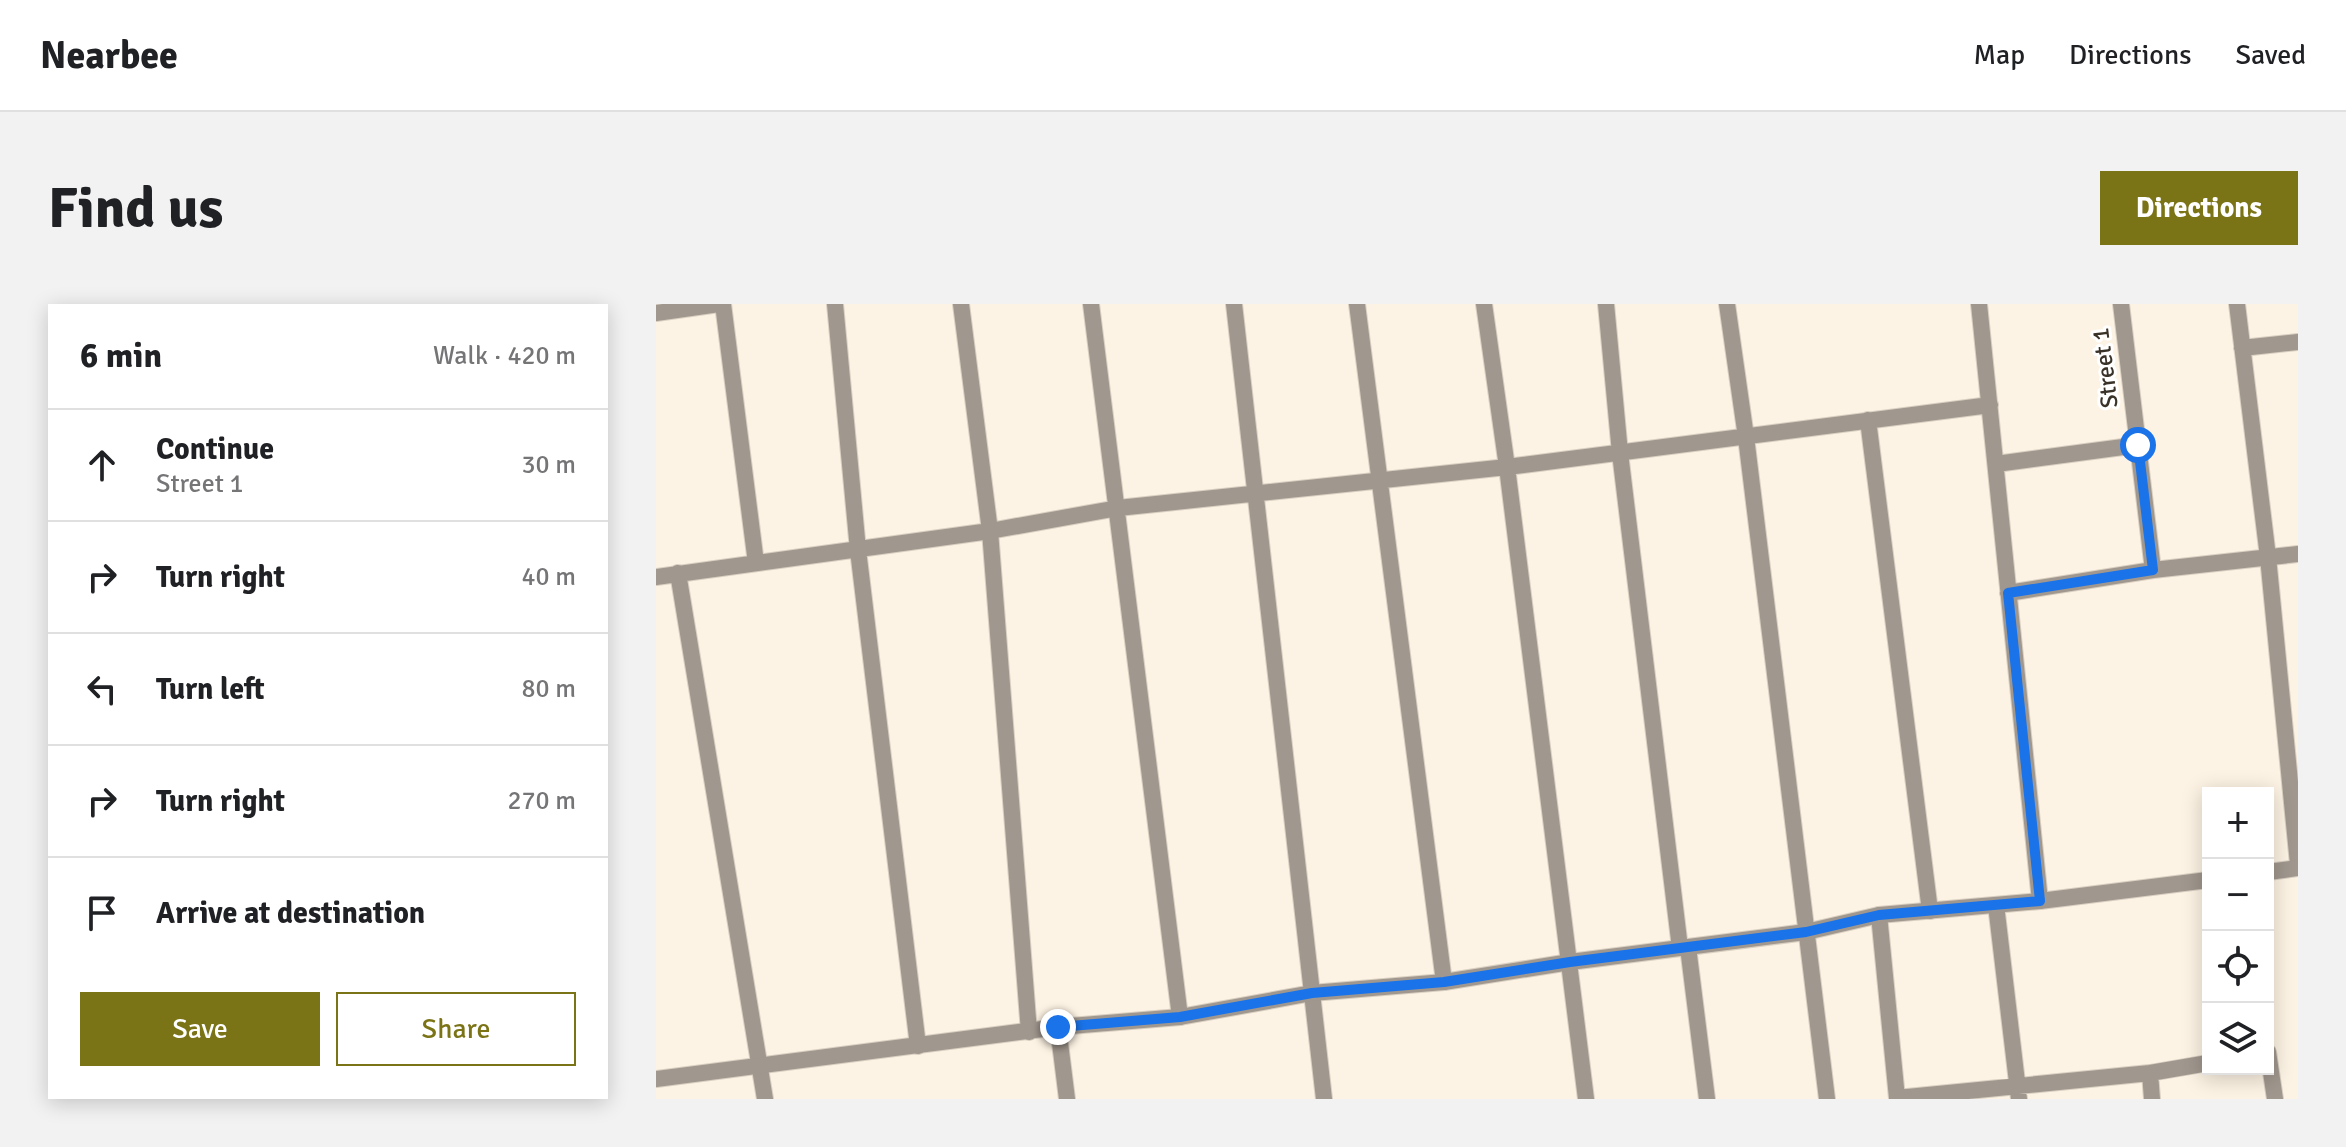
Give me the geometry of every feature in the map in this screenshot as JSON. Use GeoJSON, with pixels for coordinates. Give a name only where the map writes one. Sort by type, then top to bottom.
{"type":"FeatureCollection","features":[{"type":"Feature","properties":{"kind":"street"},"geometry":{"type":"LineString","coordinates":[[656,313],[721,304],[756,563]]}},
{"type":"Feature","properties":{"kind":"street"},"geometry":{"type":"LineString","coordinates":[[835,304],[858,550],[918,1046]]}},
{"type":"Feature","properties":{"kind":"street"},"geometry":{"type":"LineString","coordinates":[[961,304],[990,531],[1029,1032]]}},
{"type":"Feature","properties":{"kind":"street"},"geometry":{"type":"LineString","coordinates":[[1091,304],[1180,1017]]}},
{"type":"Feature","properties":{"kind":"street"},"geometry":{"type":"LineString","coordinates":[[1234,304],[1324,1099]]}},
{"type":"Feature","properties":{"kind":"street"},"geometry":{"type":"LineString","coordinates":[[1357,304],[1444,982]]}},
{"type":"Feature","properties":{"kind":"street"},"geometry":{"type":"LineString","coordinates":[[1484,304],[1586,1099]]}},
{"type":"Feature","properties":{"kind":"street"},"geometry":{"type":"LineString","coordinates":[[1606,304],[1620,453],[1684,947],[1707,1099]]}},
{"type":"Feature","properties":{"kind":"street"},"geometry":{"type":"LineString","coordinates":[[1727,304],[1827,1099]]}},
{"type":"Feature","properties":{"kind":"street"},"geometry":{"type":"LineString","coordinates":[[1979,304],[2040,901]]}},
{"type":"Feature","properties":{"kind":"street","name":"Street 1"},"geometry":{"type":"LineString","coordinates":[[2121,304],[2153,570]]}},
{"type":"Feature","properties":{"kind":"street"},"geometry":{"type":"LineString","coordinates":[[2237,304],[2268,557],[2298,866],[2274,871]]}},
{"type":"Feature","properties":{"kind":"street"},"geometry":{"type":"LineString","coordinates":[[2242,348],[2298,342]]}},
{"type":"Feature","properties":{"kind":"street"},"geometry":{"type":"LineString","coordinates":[[656,577],[990,531],[1118,508],[1507,467],[1990,405]]}},
{"type":"Feature","properties":{"kind":"street"},"geometry":{"type":"LineString","coordinates":[[1868,420],[1930,911]]}},
{"type":"Feature","properties":{"kind":"street"},"geometry":{"type":"LineString","coordinates":[[1996,464],[2138,445]]}},
{"type":"Feature","properties":{"kind":"street"},"geometry":{"type":"LineString","coordinates":[[2008,593],[2153,570],[2298,554]]}},
{"type":"Feature","properties":{"kind":"street"},"geometry":{"type":"LineString","coordinates":[[678,573],[765,1099]]}},
{"type":"Feature","properties":{"kind":"street"},"geometry":{"type":"LineString","coordinates":[[656,1079],[1058,1027],[1180,1017],[1312,993],[1444,982],[1570,962],[1806,932],[1879,915],[2040,901],[2202,881]]}},
{"type":"Feature","properties":{"kind":"street"},"geometry":{"type":"LineString","coordinates":[[1996,905],[2018,1092]]}},
{"type":"Feature","properties":{"kind":"street"},"geometry":{"type":"LineString","coordinates":[[1879,915],[1897,1099],[2018,1092],[2202,1064]]}},
{"type":"Feature","properties":{"kind":"street"},"geometry":{"type":"LineString","coordinates":[[1058,1027],[1067,1099]]}},
{"type":"Feature","properties":{"kind":"street"},"geometry":{"type":"LineString","coordinates":[[2150,1073],[2152,1099]]}},
{"type":"Feature","properties":{"kind":"street"},"geometry":{"type":"LineString","coordinates":[[2271,1075],[2275,1099]]}},
{"type":"Feature","properties":{"kind":"route"},"geometry":{"type":"LineString","coordinates":[[1058,1027],[1180,1017],[1312,993],[1444,982],[1570,962],[1806,932],[1879,915],[2040,901],[2008,593],[2153,570],[2138,445]]}}]}
